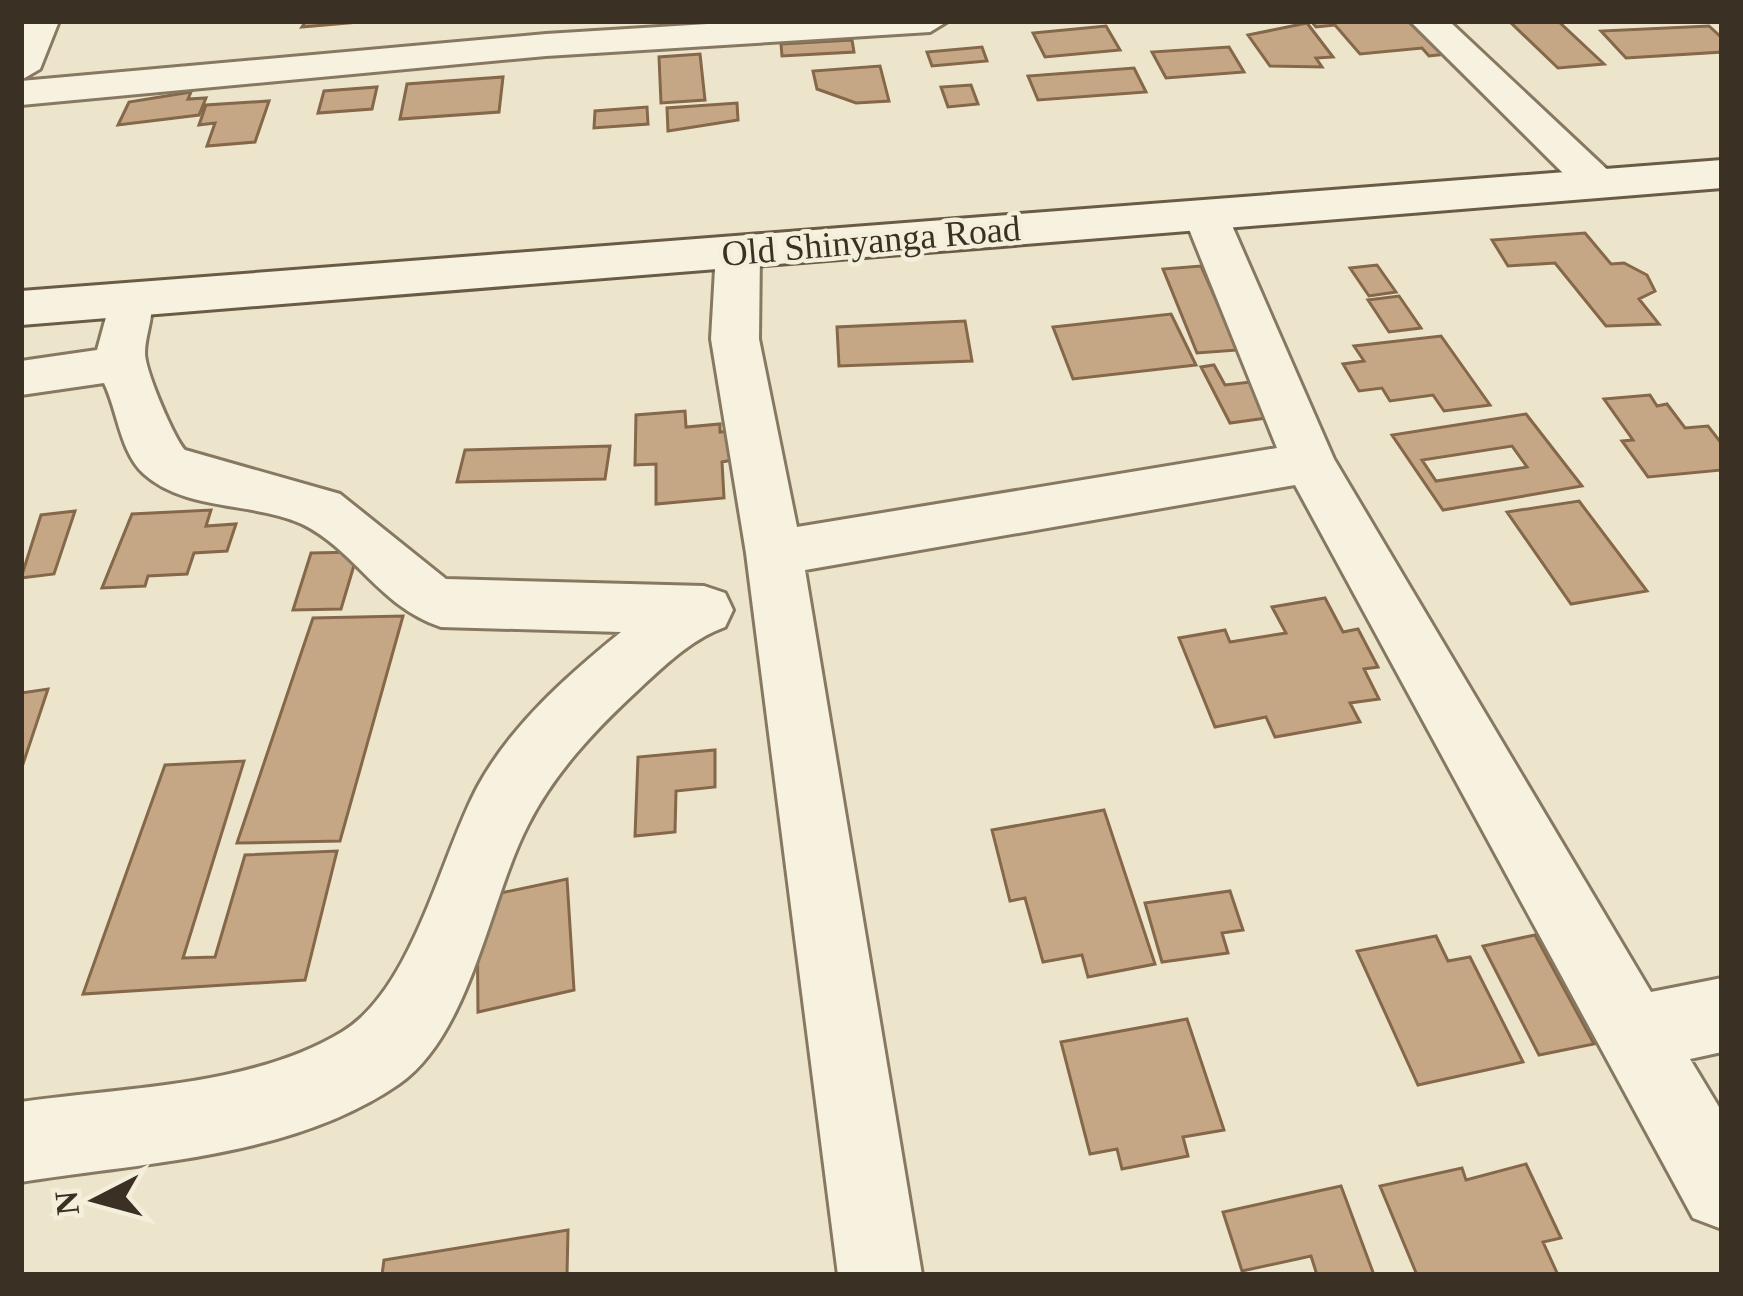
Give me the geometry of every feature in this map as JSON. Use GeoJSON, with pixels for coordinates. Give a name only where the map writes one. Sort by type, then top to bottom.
{"type":"FeatureCollection","features":[{"type":"Feature","properties":{"kind":"main road","name":"Old Shinyanga Road"},"geometry":{"type":"LineString","coordinates":[[21,308],[1722,174]]}},
{"type":"Feature","properties":{"kind":"street"},"geometry":{"type":"LineString","coordinates":[[21,69],[41,21]]}},
{"type":"Feature","properties":{"kind":"street"},"geometry":{"type":"LineString","coordinates":[[21,93],[547,33],[930,21]]}},
{"type":"Feature","properties":{"kind":"street"},"geometry":{"type":"LineString","coordinates":[[1428,21],[1598,184]]}},
{"type":"Feature","properties":{"kind":"street"},"geometry":{"type":"LineString","coordinates":[[1205,214],[1310,463],[1722,1189]]}},
{"type":"Feature","properties":{"kind":"street"},"geometry":{"type":"LineString","coordinates":[[738,252],[735,339],[778,579],[880,1275]]}},
{"type":"Feature","properties":{"kind":"street"},"geometry":{"type":"LineString","coordinates":[[130,299],[121,363],[134,388],[152,448],[163,463],[188,477],[234,483],[323,511],[341,521],[425,597],[461,605],[692,611]]}},
{"type":"Feature","properties":{"kind":"street"},"geometry":{"type":"LineString","coordinates":[[21,378],[121,363]]}},
{"type":"Feature","properties":{"kind":"street"},"geometry":{"type":"LineString","coordinates":[[21,1142],[236,1106],[334,1078],[377,1055],[394,1036],[429,977],[486,836],[520,775],[626,662],[692,611],[778,579],[1310,463]]}},
{"type":"Feature","properties":{"kind":"street"},"geometry":{"type":"LineString","coordinates":[[1635,1033],[1722,1015]]}},
{"type":"Feature","properties":{"kind":"building"},"geometry":{"type":"Polygon","coordinates":[[[306,21],[371,21],[302,27],[306,21]]]}},
{"type":"Feature","properties":{"kind":"building"},"geometry":{"type":"Polygon","coordinates":[[[1311,21],[1421,21],[1456,53],[1429,56],[1422,48],[1360,54],[1335,25],[1316,27],[1311,21]]]}},
{"type":"Feature","properties":{"kind":"building"},"geometry":{"type":"Polygon","coordinates":[[[1509,21],[1558,21],[1604,64],[1558,68],[1509,21]]]}},
{"type":"Feature","properties":{"kind":"building"},"geometry":{"type":"Polygon","coordinates":[[[1307,23],[1333,57],[1316,58],[1322,67],[1270,66],[1248,35],[1307,23]]]}},
{"type":"Feature","properties":{"kind":"building"},"geometry":{"type":"Polygon","coordinates":[[[1106,26],[1120,50],[1045,57],[1033,33],[1106,26]]]}},
{"type":"Feature","properties":{"kind":"building"},"geometry":{"type":"Polygon","coordinates":[[[1709,26],[1722,38],[1722,52],[1626,58],[1601,31],[1709,26]]]}},
{"type":"Feature","properties":{"kind":"building"},"geometry":{"type":"Polygon","coordinates":[[[852,40],[854,52],[782,56],[781,44],[852,40]]]}},
{"type":"Feature","properties":{"kind":"building"},"geometry":{"type":"Polygon","coordinates":[[[982,47],[987,61],[932,66],[927,52],[982,47]]]}},
{"type":"Feature","properties":{"kind":"building"},"geometry":{"type":"Polygon","coordinates":[[[1229,47],[1244,72],[1166,78],[1152,52],[1229,47]]]}},
{"type":"Feature","properties":{"kind":"building"},"geometry":{"type":"Polygon","coordinates":[[[700,54],[705,100],[661,103],[659,57],[700,54]]]}},
{"type":"Feature","properties":{"kind":"building"},"geometry":{"type":"Polygon","coordinates":[[[880,66],[889,101],[856,103],[817,89],[813,71],[880,66]]]}},
{"type":"Feature","properties":{"kind":"building"},"geometry":{"type":"Polygon","coordinates":[[[1134,68],[1146,92],[1038,100],[1028,76],[1134,68]]]}},
{"type":"Feature","properties":{"kind":"building"},"geometry":{"type":"Polygon","coordinates":[[[503,77],[499,112],[400,119],[407,84],[503,77]]]}},
{"type":"Feature","properties":{"kind":"building"},"geometry":{"type":"Polygon","coordinates":[[[971,85],[978,104],[948,107],[941,87],[971,85]]]}},
{"type":"Feature","properties":{"kind":"building"},"geometry":{"type":"Polygon","coordinates":[[[377,87],[372,109],[318,113],[324,91],[377,87]]]}},
{"type":"Feature","properties":{"kind":"building"},"geometry":{"type":"Polygon","coordinates":[[[191,92],[188,99],[206,98],[199,115],[118,125],[129,102],[191,92]]]}},
{"type":"Feature","properties":{"kind":"building"},"geometry":{"type":"Polygon","coordinates":[[[269,101],[255,142],[207,146],[215,123],[199,125],[206,105],[269,101]]]}},
{"type":"Feature","properties":{"kind":"building"},"geometry":{"type":"Polygon","coordinates":[[[737,103],[738,120],[668,131],[667,108],[737,103]]]}},
{"type":"Feature","properties":{"kind":"building"},"geometry":{"type":"Polygon","coordinates":[[[647,107],[648,124],[594,128],[595,111],[647,107]]]}},
{"type":"Feature","properties":{"kind":"building"},"geometry":{"type":"Polygon","coordinates":[[[1585,233],[1611,264],[1624,263],[1647,275],[1655,291],[1639,299],[1659,324],[1606,326],[1555,263],[1508,266],[1492,240],[1585,233]]]}},
{"type":"Feature","properties":{"kind":"building"},"geometry":{"type":"Polygon","coordinates":[[[1377,265],[1396,292],[1369,296],[1350,268],[1377,265]]]}},
{"type":"Feature","properties":{"kind":"building"},"geometry":{"type":"Polygon","coordinates":[[[1201,266],[1238,350],[1197,353],[1163,269],[1201,266]]]}},
{"type":"Feature","properties":{"kind":"building"},"geometry":{"type":"Polygon","coordinates":[[[1399,296],[1421,328],[1389,332],[1368,300],[1399,296]]]}},
{"type":"Feature","properties":{"kind":"building"},"geometry":{"type":"Polygon","coordinates":[[[1171,314],[1196,365],[1073,379],[1053,327],[1171,314]]]}},
{"type":"Feature","properties":{"kind":"building"},"geometry":{"type":"Polygon","coordinates":[[[965,321],[972,361],[839,366],[837,327],[965,321]]]}},
{"type":"Feature","properties":{"kind":"building"},"geometry":{"type":"Polygon","coordinates":[[[1441,336],[1490,405],[1444,411],[1433,395],[1390,401],[1382,388],[1359,391],[1343,364],[1364,361],[1354,346],[1441,336]]]}},
{"type":"Feature","properties":{"kind":"building"},"geometry":{"type":"Polygon","coordinates":[[[1214,365],[1225,385],[1268,380],[1288,415],[1230,423],[1201,367],[1214,365]]]}},
{"type":"Feature","properties":{"kind":"building"},"geometry":{"type":"Polygon","coordinates":[[[1650,395],[1657,406],[1667,404],[1685,428],[1708,426],[1722,444],[1722,470],[1648,477],[1622,441],[1633,440],[1604,399],[1650,395]]]}},
{"type":"Feature","properties":{"kind":"building"},"geometry":{"type":"Polygon","coordinates":[[[685,411],[686,427],[720,424],[720,432],[730,431],[732,460],[722,462],[724,498],[656,504],[656,464],[635,465],[636,415],[685,411]]]}},
{"type":"Feature","properties":{"kind":"building"},"geometry":{"type":"Polygon","coordinates":[[[1526,414],[1582,486],[1443,510],[1392,435],[1526,414]],[[1512,446],[1422,460],[1436,481],[1527,467],[1512,446]]]}},
{"type":"Feature","properties":{"kind":"building"},"geometry":{"type":"Polygon","coordinates":[[[610,446],[605,479],[457,482],[465,450],[610,446]]]}},
{"type":"Feature","properties":{"kind":"building"},"geometry":{"type":"Polygon","coordinates":[[[1579,501],[1647,591],[1571,604],[1507,512],[1579,501]]]}},
{"type":"Feature","properties":{"kind":"building"},"geometry":{"type":"Polygon","coordinates":[[[211,510],[206,526],[236,524],[227,551],[194,553],[187,574],[148,576],[145,586],[102,588],[132,514],[211,510]]]}},
{"type":"Feature","properties":{"kind":"building"},"geometry":{"type":"Polygon","coordinates":[[[75,511],[54,574],[21,578],[41,515],[75,511]]]}},
{"type":"Feature","properties":{"kind":"building"},"geometry":{"type":"Polygon","coordinates":[[[358,552],[341,609],[293,610],[311,553],[358,552]]]}},
{"type":"Feature","properties":{"kind":"building"},"geometry":{"type":"Polygon","coordinates":[[[1325,598],[1343,632],[1358,629],[1378,667],[1364,669],[1379,699],[1350,703],[1360,722],[1275,737],[1266,717],[1215,727],[1179,638],[1225,630],[1230,642],[1286,633],[1272,607],[1325,598]]]}},
{"type":"Feature","properties":{"kind":"building"},"geometry":{"type":"Polygon","coordinates":[[[403,616],[340,841],[237,843],[313,618],[403,616]]]}},
{"type":"Feature","properties":{"kind":"building"},"geometry":{"type":"Polygon","coordinates":[[[48,689],[21,770],[21,693],[48,689]]]}},
{"type":"Feature","properties":{"kind":"building"},"geometry":{"type":"Polygon","coordinates":[[[715,750],[715,787],[676,791],[675,832],[635,836],[638,757],[715,750]]]}},
{"type":"Feature","properties":{"kind":"building"},"geometry":{"type":"Polygon","coordinates":[[[244,761],[183,958],[215,957],[245,855],[337,851],[305,980],[83,994],[165,765],[244,761]]]}},
{"type":"Feature","properties":{"kind":"building"},"geometry":{"type":"Polygon","coordinates":[[[1104,810],[1155,964],[1088,977],[1082,955],[1043,962],[1025,898],[1010,901],[992,830],[1104,810]]]}},
{"type":"Feature","properties":{"kind":"building"},"geometry":{"type":"Polygon","coordinates":[[[567,879],[574,990],[478,1012],[477,898],[567,879]]]}},
{"type":"Feature","properties":{"kind":"building"},"geometry":{"type":"Polygon","coordinates":[[[1230,891],[1243,930],[1222,933],[1228,953],[1162,962],[1145,903],[1230,891]]]}},
{"type":"Feature","properties":{"kind":"building"},"geometry":{"type":"Polygon","coordinates":[[[1535,935],[1594,1044],[1539,1055],[1483,946],[1535,935]]]}},
{"type":"Feature","properties":{"kind":"building"},"geometry":{"type":"Polygon","coordinates":[[[1436,936],[1448,961],[1470,957],[1523,1062],[1418,1085],[1357,951],[1436,936]]]}},
{"type":"Feature","properties":{"kind":"building"},"geometry":{"type":"Polygon","coordinates":[[[1187,1019],[1224,1130],[1183,1137],[1188,1156],[1122,1169],[1117,1149],[1090,1154],[1061,1042],[1187,1019]]]}},
{"type":"Feature","properties":{"kind":"building"},"geometry":{"type":"Polygon","coordinates":[[[1526,1164],[1561,1238],[1543,1242],[1558,1275],[1417,1275],[1380,1186],[1462,1168],[1466,1180],[1526,1164]]]}},
{"type":"Feature","properties":{"kind":"building"},"geometry":{"type":"Polygon","coordinates":[[[1341,1186],[1374,1275],[1317,1275],[1311,1256],[1242,1271],[1223,1212],[1341,1186]]]}},
{"type":"Feature","properties":{"kind":"building"},"geometry":{"type":"Polygon","coordinates":[[[568,1230],[567,1275],[382,1275],[384,1260],[568,1230]]]}}]}
